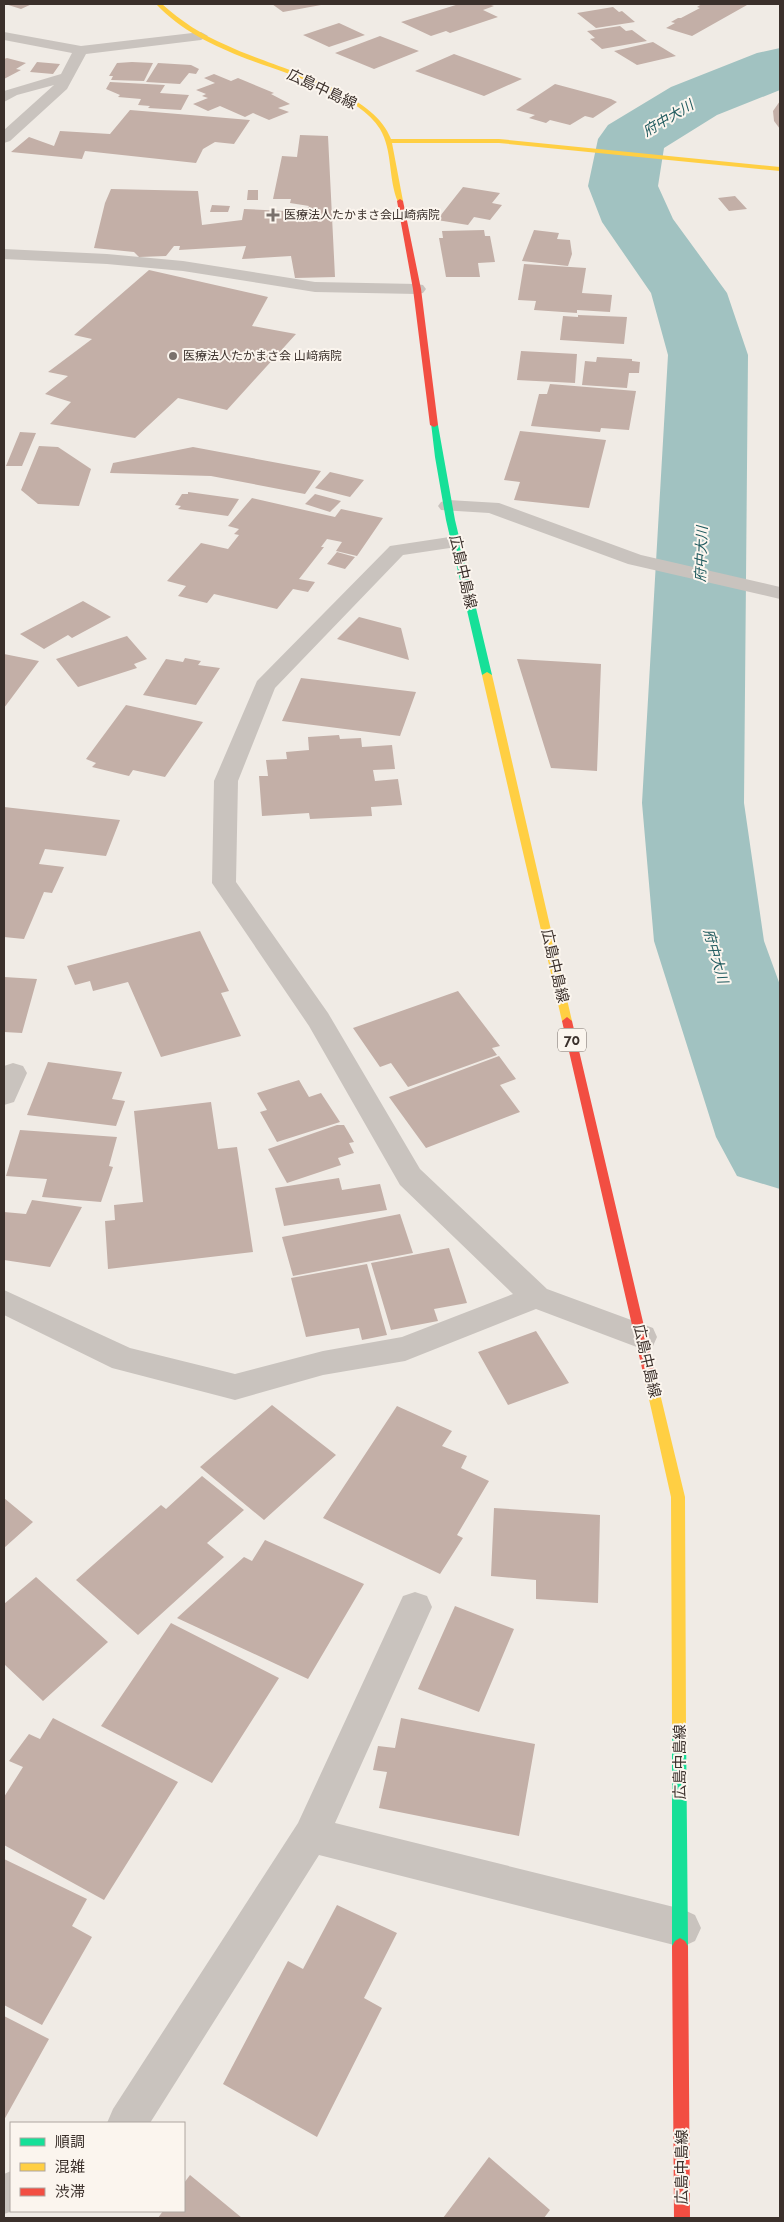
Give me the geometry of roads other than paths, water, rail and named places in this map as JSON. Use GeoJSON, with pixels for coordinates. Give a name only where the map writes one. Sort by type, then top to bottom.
{"type":"FeatureCollection","features":[{"type":"Feature","properties":{"kind":"main road","name":"広島中島線"},"geometry":{"type":"LineString","coordinates":[[159,4],[171,16],[201,36],[332,91],[365,109],[381,125],[388,141],[417,289],[439,463],[448,506],[678,1497],[682,1928],[682,2218]]}},
{"type":"Feature","properties":{"kind":"main road"},"geometry":{"type":"LineString","coordinates":[[388,141],[471,140],[780,169]]}},
{"type":"Feature","properties":{"kind":"street"},"geometry":{"type":"LineString","coordinates":[[4,36],[81,50],[201,36]]}},
{"type":"Feature","properties":{"kind":"street"},"geometry":{"type":"LineString","coordinates":[[4,138],[62,86],[81,50]]}},
{"type":"Feature","properties":{"kind":"street"},"geometry":{"type":"LineString","coordinates":[[4,97],[12,92],[66,77]]}},
{"type":"Feature","properties":{"kind":"street"},"geometry":{"type":"LineString","coordinates":[[4,254],[107,259],[182,266],[315,286],[417,289]]}},
{"type":"Feature","properties":{"kind":"street"},"geometry":{"type":"LineString","coordinates":[[448,506],[492,507],[635,560],[780,593]]}},
{"type":"Feature","properties":{"kind":"street"},"geometry":{"type":"LineString","coordinates":[[456,542],[396,550],[265,686],[226,781],[224,883],[319,1020],[410,1177],[536,1297],[642,1337]]}},
{"type":"Feature","properties":{"kind":"street"},"geometry":{"type":"LineString","coordinates":[[4,1302],[123,1359],[234,1387],[322,1363],[405,1349],[536,1297]]}},
{"type":"Feature","properties":{"kind":"street"},"geometry":{"type":"LineString","coordinates":[[128,2122],[312,1835],[415,1607]]}},
{"type":"Feature","properties":{"kind":"street"},"geometry":{"type":"LineString","coordinates":[[312,1835],[682,1928]]}},
{"type":"Feature","properties":{"kind":"waterway","name":"府中大川"},"geometry":{"type":"LineString","coordinates":[[780,67],[694,101],[632,139],[623,186],[638,222],[689,293],[708,355],[693,803],[709,941],[780,1144]]}},
{"type":"Feature","properties":{"kind":"place","name":"医療法人たかまさ会山崎病院"},"geometry":{"type":"Point","coordinates":[273,215]}},
{"type":"Feature","properties":{"kind":"place","name":"医療法人たかまさ会 山﨑病院"},"geometry":{"type":"Point","coordinates":[173,356]}}]}
